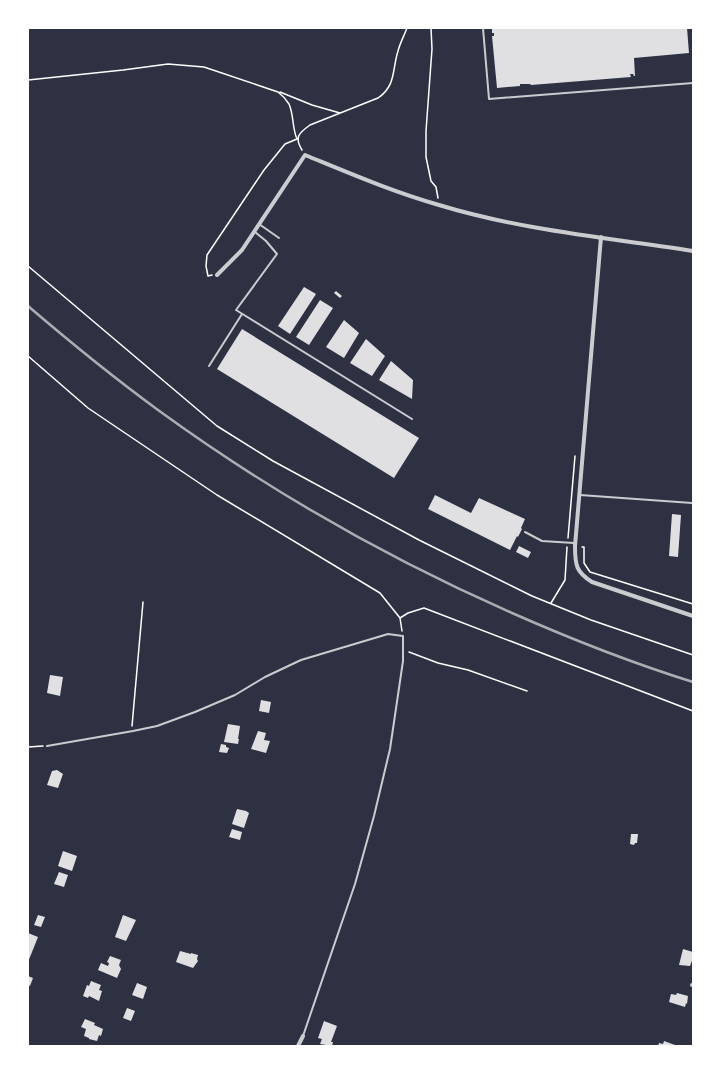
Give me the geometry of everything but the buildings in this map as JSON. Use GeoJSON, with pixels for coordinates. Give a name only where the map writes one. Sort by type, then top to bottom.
{"type":"FeatureCollection","features":[{"type":"Feature","properties":{"kind":"street"},"geometry":{"type":"LineString","coordinates":[[217,275],[242,250],[305,156],[388,189],[481,216],[523,225],[693,251]]}},
{"type":"Feature","properties":{"kind":"street"},"geometry":{"type":"LineString","coordinates":[[601,237],[575,559],[578,571],[592,582],[693,616]]}},
{"type":"Feature","properties":{"kind":"street"},"geometry":{"type":"LineString","coordinates":[[298,1046],[303,1036]]}},
{"type":"Feature","properties":{"kind":"lane"},"geometry":{"type":"LineString","coordinates":[[483,28],[489,99],[693,83]]}},
{"type":"Feature","properties":{"kind":"lane"},"geometry":{"type":"LineString","coordinates":[[259,224],[279,238]]}},
{"type":"Feature","properties":{"kind":"lane"},"geometry":{"type":"LineString","coordinates":[[254,231],[266,241],[277,254],[236,310],[412,419]]}},
{"type":"Feature","properties":{"kind":"lane"},"geometry":{"type":"LineString","coordinates":[[209,366],[242,314]]}},
{"type":"Feature","properties":{"kind":"lane"},"geometry":{"type":"LineString","coordinates":[[580,495],[692,503]]}},
{"type":"Feature","properties":{"kind":"lane"},"geometry":{"type":"LineString","coordinates":[[525,532],[542,540],[568,542],[576,545]]}},
{"type":"Feature","properties":{"kind":"lane"},"geometry":{"type":"LineString","coordinates":[[47,746],[156,726],[195,712],[235,695],[265,677],[301,660],[388,634],[403,636],[403,661],[390,749],[374,816],[353,891],[303,1036]]}},
{"type":"Feature","properties":{"kind":"path"},"geometry":{"type":"LineString","coordinates":[[217,275],[208,276],[206,266],[207,255],[264,170],[285,144],[297,139],[301,132],[310,125],[386,94],[390,87],[398,52],[406,28]]}},
{"type":"Feature","properties":{"kind":"path"},"geometry":{"type":"LineString","coordinates":[[431,28],[432,49],[426,131],[426,157],[431,181],[436,187],[439,205]]}},
{"type":"Feature","properties":{"kind":"path"},"geometry":{"type":"LineString","coordinates":[[28,80],[168,64],[204,67],[341,113]]}},
{"type":"Feature","properties":{"kind":"path"},"geometry":{"type":"LineString","coordinates":[[278,92],[289,104],[294,132],[305,156]]}},
{"type":"Feature","properties":{"kind":"path"},"geometry":{"type":"LineString","coordinates":[[28,266],[170,388],[217,426],[273,461],[419,540],[532,596],[591,620],[693,655]]}},
{"type":"Feature","properties":{"kind":"path"},"geometry":{"type":"LineString","coordinates":[[28,356],[88,408],[125,434],[217,495],[380,593],[400,618],[403,636]]}},
{"type":"Feature","properties":{"kind":"path"},"geometry":{"type":"LineString","coordinates":[[568,542],[576,450]]}},
{"type":"Feature","properties":{"kind":"path"},"geometry":{"type":"LineString","coordinates":[[550,604],[565,580],[567,545],[584,547],[584,563],[590,572],[693,604]]}},
{"type":"Feature","properties":{"kind":"path"},"geometry":{"type":"LineString","coordinates":[[132,731],[143,602]]}},
{"type":"Feature","properties":{"kind":"path"},"geometry":{"type":"LineString","coordinates":[[400,618],[408,613],[424,608],[693,711]]}},
{"type":"Feature","properties":{"kind":"path"},"geometry":{"type":"LineString","coordinates":[[403,650],[438,663],[468,670],[527,691]]}},
{"type":"Feature","properties":{"kind":"path"},"geometry":{"type":"LineString","coordinates":[[28,747],[47,746]]}},
{"type":"Feature","properties":{"kind":"railway"},"geometry":{"type":"LineString","coordinates":[[28,306],[92,359],[158,410],[242,468],[329,521],[419,569],[512,613],[602,650],[693,682]]}}]}
